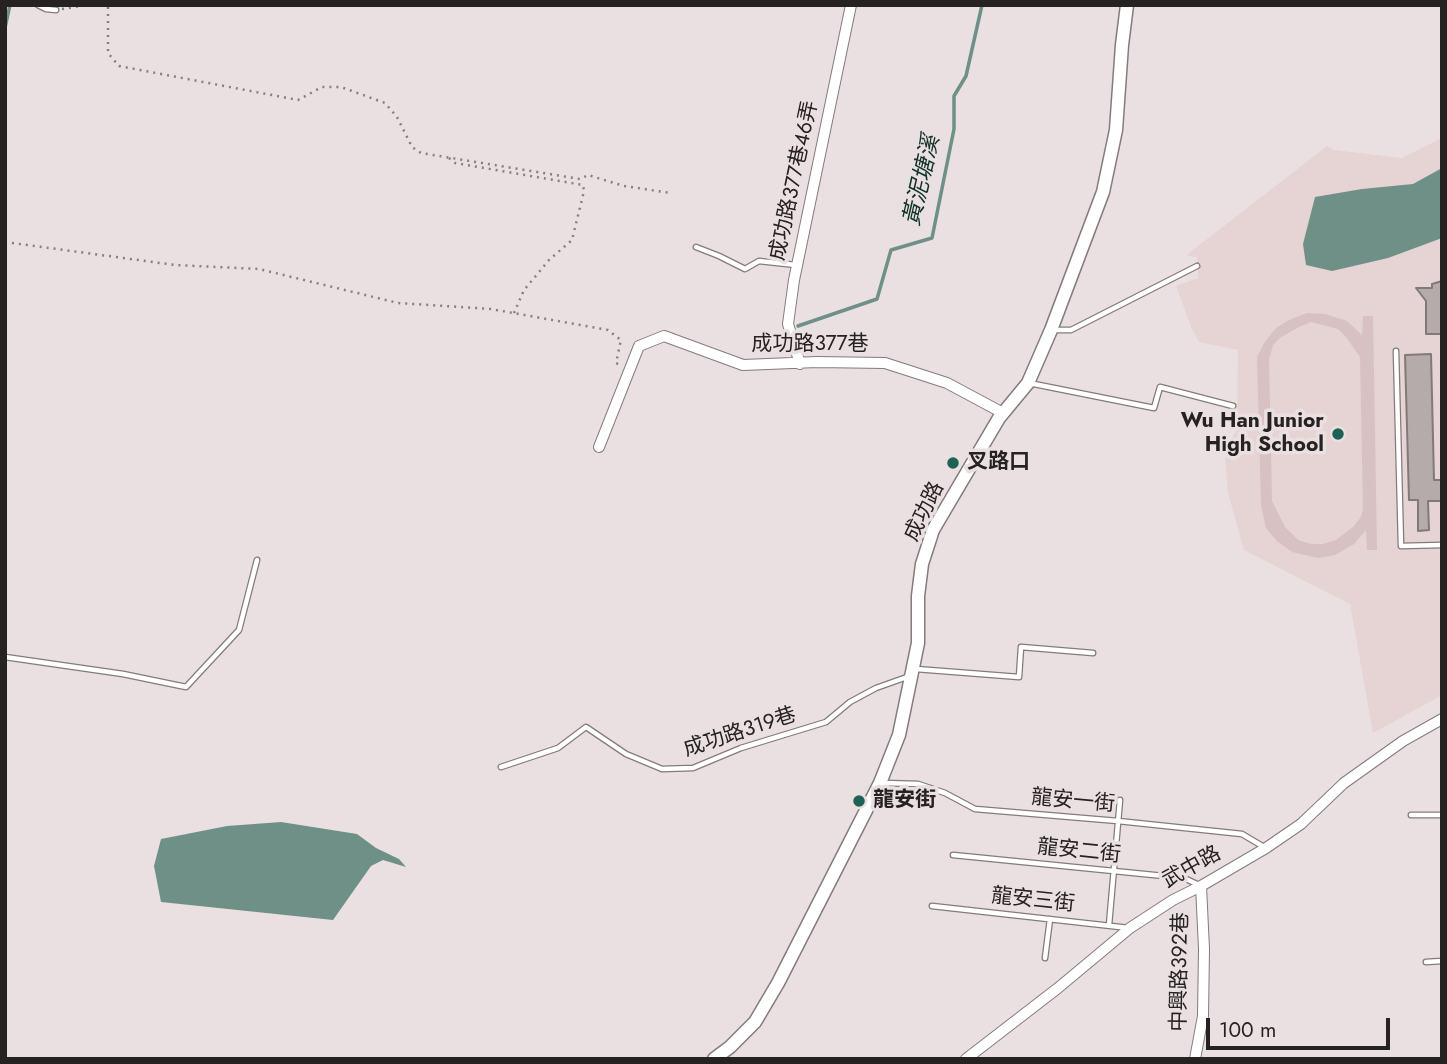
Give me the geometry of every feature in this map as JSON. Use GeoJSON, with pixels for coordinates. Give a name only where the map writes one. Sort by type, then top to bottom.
{"type":"FeatureCollection","features":[{"type":"Feature","properties":{"kind":"street","name":"成功路377巷46弄"},"geometry":{"type":"LineString","coordinates":[[800,364],[788,324],[797,265],[851,5]]}},
{"type":"Feature","properties":{"kind":"street","name":"成功路"},"geometry":{"type":"LineString","coordinates":[[714,1059],[755,1021],[778,984],[880,783],[899,734],[912,672],[918,643],[918,596],[922,564],[933,530],[1003,413],[1028,383],[1052,330],[1103,192],[1116,130],[1127,5]]}},
{"type":"Feature","properties":{"kind":"street","name":"成功路377巷"},"geometry":{"type":"LineString","coordinates":[[599,447],[639,345],[664,336],[743,365],[885,363],[947,383],[1003,413]]}},
{"type":"Feature","properties":{"kind":"street","name":"武中路"},"geometry":{"type":"LineString","coordinates":[[966,1059],[1130,928],[1173,900],[1266,848],[1300,824],[1344,783],[1403,741],[1442,719]]}},
{"type":"Feature","properties":{"kind":"street","name":"中興路392巷"},"geometry":{"type":"LineString","coordinates":[[1195,1059],[1203,1016],[1201,886]]}},
{"type":"Feature","properties":{"kind":"lane"},"geometry":{"type":"LineString","coordinates":[[38,5],[56,10]]}},
{"type":"Feature","properties":{"kind":"lane"},"geometry":{"type":"LineString","coordinates":[[696,247],[745,269],[759,261],[797,265]]}},
{"type":"Feature","properties":{"kind":"lane"},"geometry":{"type":"LineString","coordinates":[[1052,330],[1070,330],[1197,265]]}},
{"type":"Feature","properties":{"kind":"lane"},"geometry":{"type":"LineString","coordinates":[[1396,351],[1401,546],[1442,545]]}},
{"type":"Feature","properties":{"kind":"lane"},"geometry":{"type":"LineString","coordinates":[[1028,383],[1154,408],[1160,387],[1233,406]]}},
{"type":"Feature","properties":{"kind":"lane"},"geometry":{"type":"LineString","coordinates":[[5,657],[123,674],[186,687],[239,630],[257,560]]}},
{"type":"Feature","properties":{"kind":"lane"},"geometry":{"type":"LineString","coordinates":[[912,672],[1019,677],[1021,648],[1093,653]]}},
{"type":"Feature","properties":{"kind":"lane","name":"成功路319巷"},"geometry":{"type":"LineString","coordinates":[[501,767],[558,748],[586,727],[626,754],[662,769],[693,768],[741,748],[826,722],[850,702],[912,672]]}},
{"type":"Feature","properties":{"kind":"lane","name":"龍安一街"},"geometry":{"type":"LineString","coordinates":[[880,783],[918,784],[945,793],[975,809],[1242,834],[1266,848]]}},
{"type":"Feature","properties":{"kind":"lane"},"geometry":{"type":"LineString","coordinates":[[1109,926],[1120,800]]}},
{"type":"Feature","properties":{"kind":"lane"},"geometry":{"type":"LineString","coordinates":[[1410,815],[1442,815]]}},
{"type":"Feature","properties":{"kind":"lane","name":"龍安二街"},"geometry":{"type":"LineString","coordinates":[[953,855],[1184,878],[1201,886]]}},
{"type":"Feature","properties":{"kind":"lane","name":"龍安三街"},"geometry":{"type":"LineString","coordinates":[[932,906],[1130,928]]}},
{"type":"Feature","properties":{"kind":"lane"},"geometry":{"type":"LineString","coordinates":[[1045,957],[1050,919]]}},
{"type":"Feature","properties":{"kind":"lane"},"geometry":{"type":"LineString","coordinates":[[1426,962],[1442,961]]}},
{"type":"Feature","properties":{"kind":"path"},"geometry":{"type":"LineString","coordinates":[[56,10],[88,5]]}},
{"type":"Feature","properties":{"kind":"path"},"geometry":{"type":"LineString","coordinates":[[102,5],[108,6],[107,53],[119,65],[298,100],[322,87],[341,87],[386,103],[397,117],[412,147],[421,153],[580,179],[588,175],[624,186],[671,193]]}},
{"type":"Feature","properties":{"kind":"path"},"geometry":{"type":"LineString","coordinates":[[449,158],[454,163],[583,185],[584,191],[572,240],[549,260],[524,290],[514,313]]}},
{"type":"Feature","properties":{"kind":"path"},"geometry":{"type":"LineString","coordinates":[[5,242],[175,265],[259,269],[398,303],[491,309],[608,330],[621,340],[616,363],[630,368]]}},
{"type":"Feature","properties":{"kind":"shaded area","name":"Wu Han Junior High School"},"geometry":{"type":"Polygon","coordinates":[[[1442,138],[1442,695],[1373,733],[1350,604],[1244,550],[1228,493],[1225,458],[1237,430],[1238,350],[1199,342],[1176,286],[1198,278],[1197,257],[1188,256],[1189,253],[1327,146],[1334,150],[1402,158],[1442,138]]]}},
{"type":"Feature","properties":{"kind":"shaded area"},"geometry":{"type":"Polygon","coordinates":[[[1442,168],[1442,238],[1388,258],[1332,271],[1306,265],[1303,244],[1315,197],[1413,184],[1442,168]]]}},
{"type":"Feature","properties":{"kind":"shaded area"},"geometry":{"type":"Polygon","coordinates":[[[1307,313],[1325,314],[1347,321],[1362,335],[1363,316],[1373,316],[1377,550],[1367,550],[1366,530],[1354,544],[1335,555],[1318,558],[1292,552],[1266,528],[1261,505],[1257,357],[1276,328],[1307,313]],[[1311,322],[1301,326],[1281,337],[1273,345],[1269,360],[1272,501],[1285,527],[1298,540],[1311,544],[1336,540],[1353,527],[1361,517],[1363,509],[1360,357],[1338,329],[1311,322]]]}},
{"type":"Feature","properties":{"kind":"shaded area"},"geometry":{"type":"Polygon","coordinates":[[[281,822],[357,834],[376,848],[399,859],[406,867],[383,860],[371,866],[333,920],[161,902],[154,866],[161,839],[227,826],[281,822]]]}},
{"type":"Feature","properties":{"kind":"building"},"geometry":{"type":"Polygon","coordinates":[[[1442,281],[1442,334],[1426,334],[1426,301],[1416,288],[1432,288],[1432,284],[1442,281]]]}},
{"type":"Feature","properties":{"kind":"building"},"geometry":{"type":"Polygon","coordinates":[[[1431,354],[1434,480],[1442,480],[1442,501],[1428,501],[1429,530],[1418,531],[1418,500],[1409,500],[1405,355],[1431,354]]]}},
{"type":"Feature","properties":{"kind":"waterway"},"geometry":{"type":"LineString","coordinates":[[5,28],[10,5]]}},
{"type":"Feature","properties":{"kind":"waterway","name":"黃泥塘溪"},"geometry":{"type":"LineString","coordinates":[[798,326],[877,299],[891,250],[932,238],[954,129],[954,96],[966,76],[982,5]]}},
{"type":"Feature","properties":{"kind":"place","name":"Wu Han Junior High School"},"geometry":{"type":"Point","coordinates":[1338,434]}},
{"type":"Feature","properties":{"kind":"place","name":"叉路口"},"geometry":{"type":"Point","coordinates":[953,463]}},
{"type":"Feature","properties":{"kind":"place","name":"龍安街"},"geometry":{"type":"Point","coordinates":[859,801]}}]}
